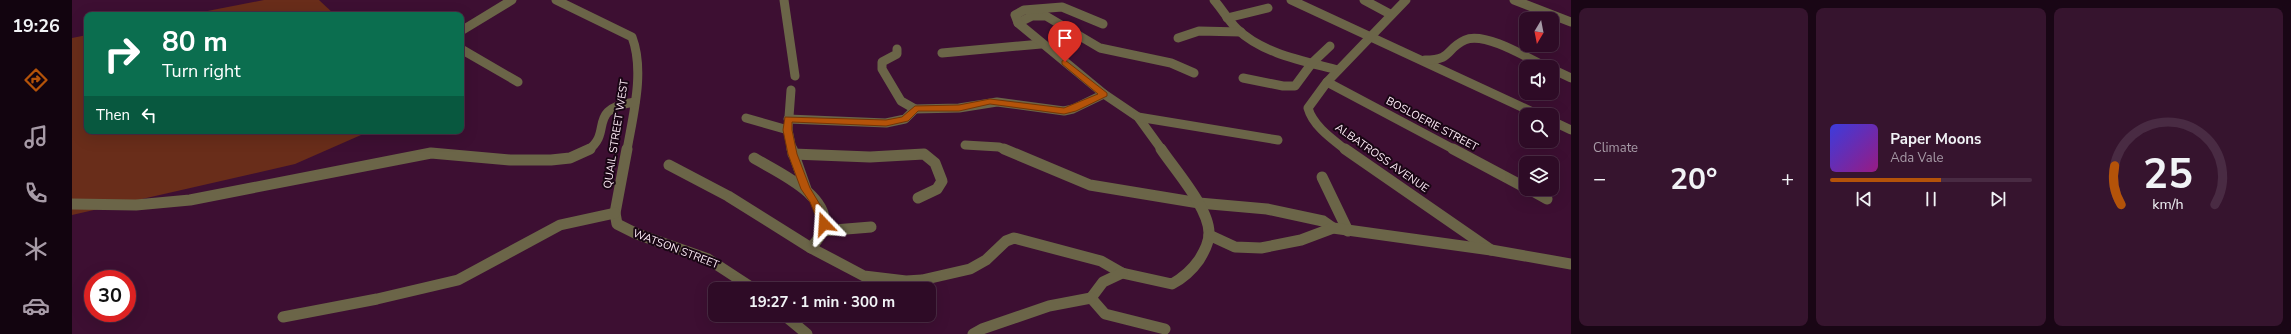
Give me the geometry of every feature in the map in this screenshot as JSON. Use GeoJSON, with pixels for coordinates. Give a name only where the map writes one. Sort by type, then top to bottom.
{"type":"FeatureCollection","features":[{"type":"Feature","properties":{"kind":"street"},"geometry":{"type":"LineString","coordinates":[[464,29],[512,0]]}},
{"type":"Feature","properties":{"kind":"street","name":"QUAIL STREET WEST"},"geometry":{"type":"LineString","coordinates":[[556,0],[632,37],[635,41],[638,55],[635,102],[616,218]]}},
{"type":"Feature","properties":{"kind":"street"},"geometry":{"type":"LineString","coordinates":[[784,0],[795,76]]}},
{"type":"Feature","properties":{"kind":"street"},"geometry":{"type":"LineString","coordinates":[[1214,0],[1227,18],[1241,32],[1276,53],[1338,70]]}},
{"type":"Feature","properties":{"kind":"street"},"geometry":{"type":"LineString","coordinates":[[1291,0],[1524,108]]}},
{"type":"Feature","properties":{"kind":"street"},"geometry":{"type":"LineString","coordinates":[[1364,0],[1390,14]]}},
{"type":"Feature","properties":{"kind":"street","name":"ALBATROSS AVENUE"},"geometry":{"type":"LineString","coordinates":[[1406,0],[1390,14],[1327,82],[1311,102],[1308,108],[1310,115],[1317,126],[1351,154],[1491,250]]}},
{"type":"Feature","properties":{"kind":"street"},"geometry":{"type":"LineString","coordinates":[[1514,0],[1571,22]]}},
{"type":"Feature","properties":{"kind":"street"},"geometry":{"type":"LineString","coordinates":[[669,165],[728,196],[811,248],[864,276],[906,281],[937,278],[970,269],[986,260],[1006,241],[1014,238],[1101,261],[1122,273],[1164,284],[1180,280],[1192,269],[1210,236],[1199,203],[1138,117],[1104,94],[1041,44],[1018,23],[1015,17],[1018,12],[1056,6],[1074,10],[1103,24]]}},
{"type":"Feature","properties":{"kind":"street"},"geometry":{"type":"LineString","coordinates":[[1227,18],[1268,8]]}},
{"type":"Feature","properties":{"kind":"street"},"geometry":{"type":"LineString","coordinates":[[1018,23],[1032,16],[1046,16],[1100,48],[1172,63],[1194,73]]}},
{"type":"Feature","properties":{"kind":"street"},"geometry":{"type":"LineString","coordinates":[[1178,38],[1199,30],[1241,32]]}},
{"type":"Feature","properties":{"kind":"street"},"geometry":{"type":"LineString","coordinates":[[1417,58],[1440,60],[1463,41],[1472,38],[1490,42],[1530,60]]}},
{"type":"Feature","properties":{"kind":"street"},"geometry":{"type":"LineString","coordinates":[[942,53],[1041,44]]}},
{"type":"Feature","properties":{"kind":"street"},"geometry":{"type":"LineString","coordinates":[[1243,78],[1283,86],[1295,86],[1312,63],[1330,46]]}},
{"type":"Feature","properties":{"kind":"street"},"geometry":{"type":"LineString","coordinates":[[897,49],[897,54],[882,62],[882,69],[901,101],[915,109],[959,108],[997,102],[1064,111],[1073,109],[1104,94]]}},
{"type":"Feature","properties":{"kind":"street"},"geometry":{"type":"LineString","coordinates":[[464,51],[518,82]]}},
{"type":"Feature","properties":{"kind":"street"},"geometry":{"type":"LineString","coordinates":[[1559,73],[1571,78]]}},
{"type":"Feature","properties":{"kind":"street","name":"BOSLOERIE STREET"},"geometry":{"type":"LineString","coordinates":[[1327,82],[1519,184]]}},
{"type":"Feature","properties":{"kind":"street"},"geometry":{"type":"LineString","coordinates":[[791,90],[788,130],[793,154],[806,189],[823,218],[822,231],[811,248]]}},
{"type":"Feature","properties":{"kind":"street"},"geometry":{"type":"LineString","coordinates":[[72,204],[136,205],[190,200],[431,153],[447,153],[499,159],[554,159],[585,152],[592,148],[598,142],[606,114],[614,106],[635,102]]}},
{"type":"Feature","properties":{"kind":"street"},"geometry":{"type":"LineString","coordinates":[[788,119],[886,123],[905,119],[915,109]]}},
{"type":"Feature","properties":{"kind":"street"},"geometry":{"type":"LineString","coordinates":[[1138,117],[1278,140]]}},
{"type":"Feature","properties":{"kind":"street"},"geometry":{"type":"LineString","coordinates":[[746,118],[788,130]]}},
{"type":"Feature","properties":{"kind":"street"},"geometry":{"type":"LineString","coordinates":[[1559,124],[1571,130]]}},
{"type":"Feature","properties":{"kind":"street"},"geometry":{"type":"LineString","coordinates":[[966,145],[999,147],[1029,161],[1090,185],[1199,203],[1238,206],[1286,213],[1323,221],[1333,228],[1348,231],[1491,250],[1571,264]]}},
{"type":"Feature","properties":{"kind":"street"},"geometry":{"type":"LineString","coordinates":[[793,154],[870,158],[919,153],[926,154],[936,164],[942,181],[937,188],[918,198]]}},
{"type":"Feature","properties":{"kind":"street"},"geometry":{"type":"LineString","coordinates":[[754,158],[806,189]]}},
{"type":"Feature","properties":{"kind":"street"},"geometry":{"type":"LineString","coordinates":[[1322,177],[1348,231]]}},
{"type":"Feature","properties":{"kind":"street"},"geometry":{"type":"LineString","coordinates":[[1543,196],[1547,198]]}},
{"type":"Feature","properties":{"kind":"street"},"geometry":{"type":"LineString","coordinates":[[283,317],[377,300],[458,280],[560,225],[616,218]]}},
{"type":"Feature","properties":{"kind":"street","name":"WATSON STREET"},"geometry":{"type":"LineString","coordinates":[[616,218],[628,231],[700,256],[727,269],[745,282]]}},
{"type":"Feature","properties":{"kind":"street"},"geometry":{"type":"LineString","coordinates":[[822,231],[871,227]]}},
{"type":"Feature","properties":{"kind":"street"},"geometry":{"type":"LineString","coordinates":[[1210,236],[1235,247],[1254,249],[1301,240],[1333,228]]}},
{"type":"Feature","properties":{"kind":"street"},"geometry":{"type":"LineString","coordinates":[[973,334],[982,329],[1068,301],[1091,298],[1100,284],[1122,273]]}},
{"type":"Feature","properties":{"kind":"street"},"geometry":{"type":"LineString","coordinates":[[1091,298],[1105,314],[1165,329]]}},
{"type":"Feature","properties":{"kind":"street"},"geometry":{"type":"LineString","coordinates":[[792,322],[807,334]]}},
{"type":"Feature","properties":{"kind":"shaded area"},"geometry":{"type":"Polygon","coordinates":[[[264,0],[319,0],[332,12],[202,12],[264,0]]]}},
{"type":"Feature","properties":{"kind":"shaded area"},"geometry":{"type":"Polygon","coordinates":[[[84,36],[84,134],[361,135],[295,164],[72,215],[72,38],[84,36]]]}},
{"type":"Feature","properties":{"kind":"route"},"geometry":{"type":"LineString","coordinates":[[824,224],[823,218],[814,200],[806,189],[793,154],[790,144],[788,119],[886,123],[905,119],[915,109],[959,108],[990,102],[1015,103],[1064,111],[1073,109],[1104,94],[1065,62]]}}]}
